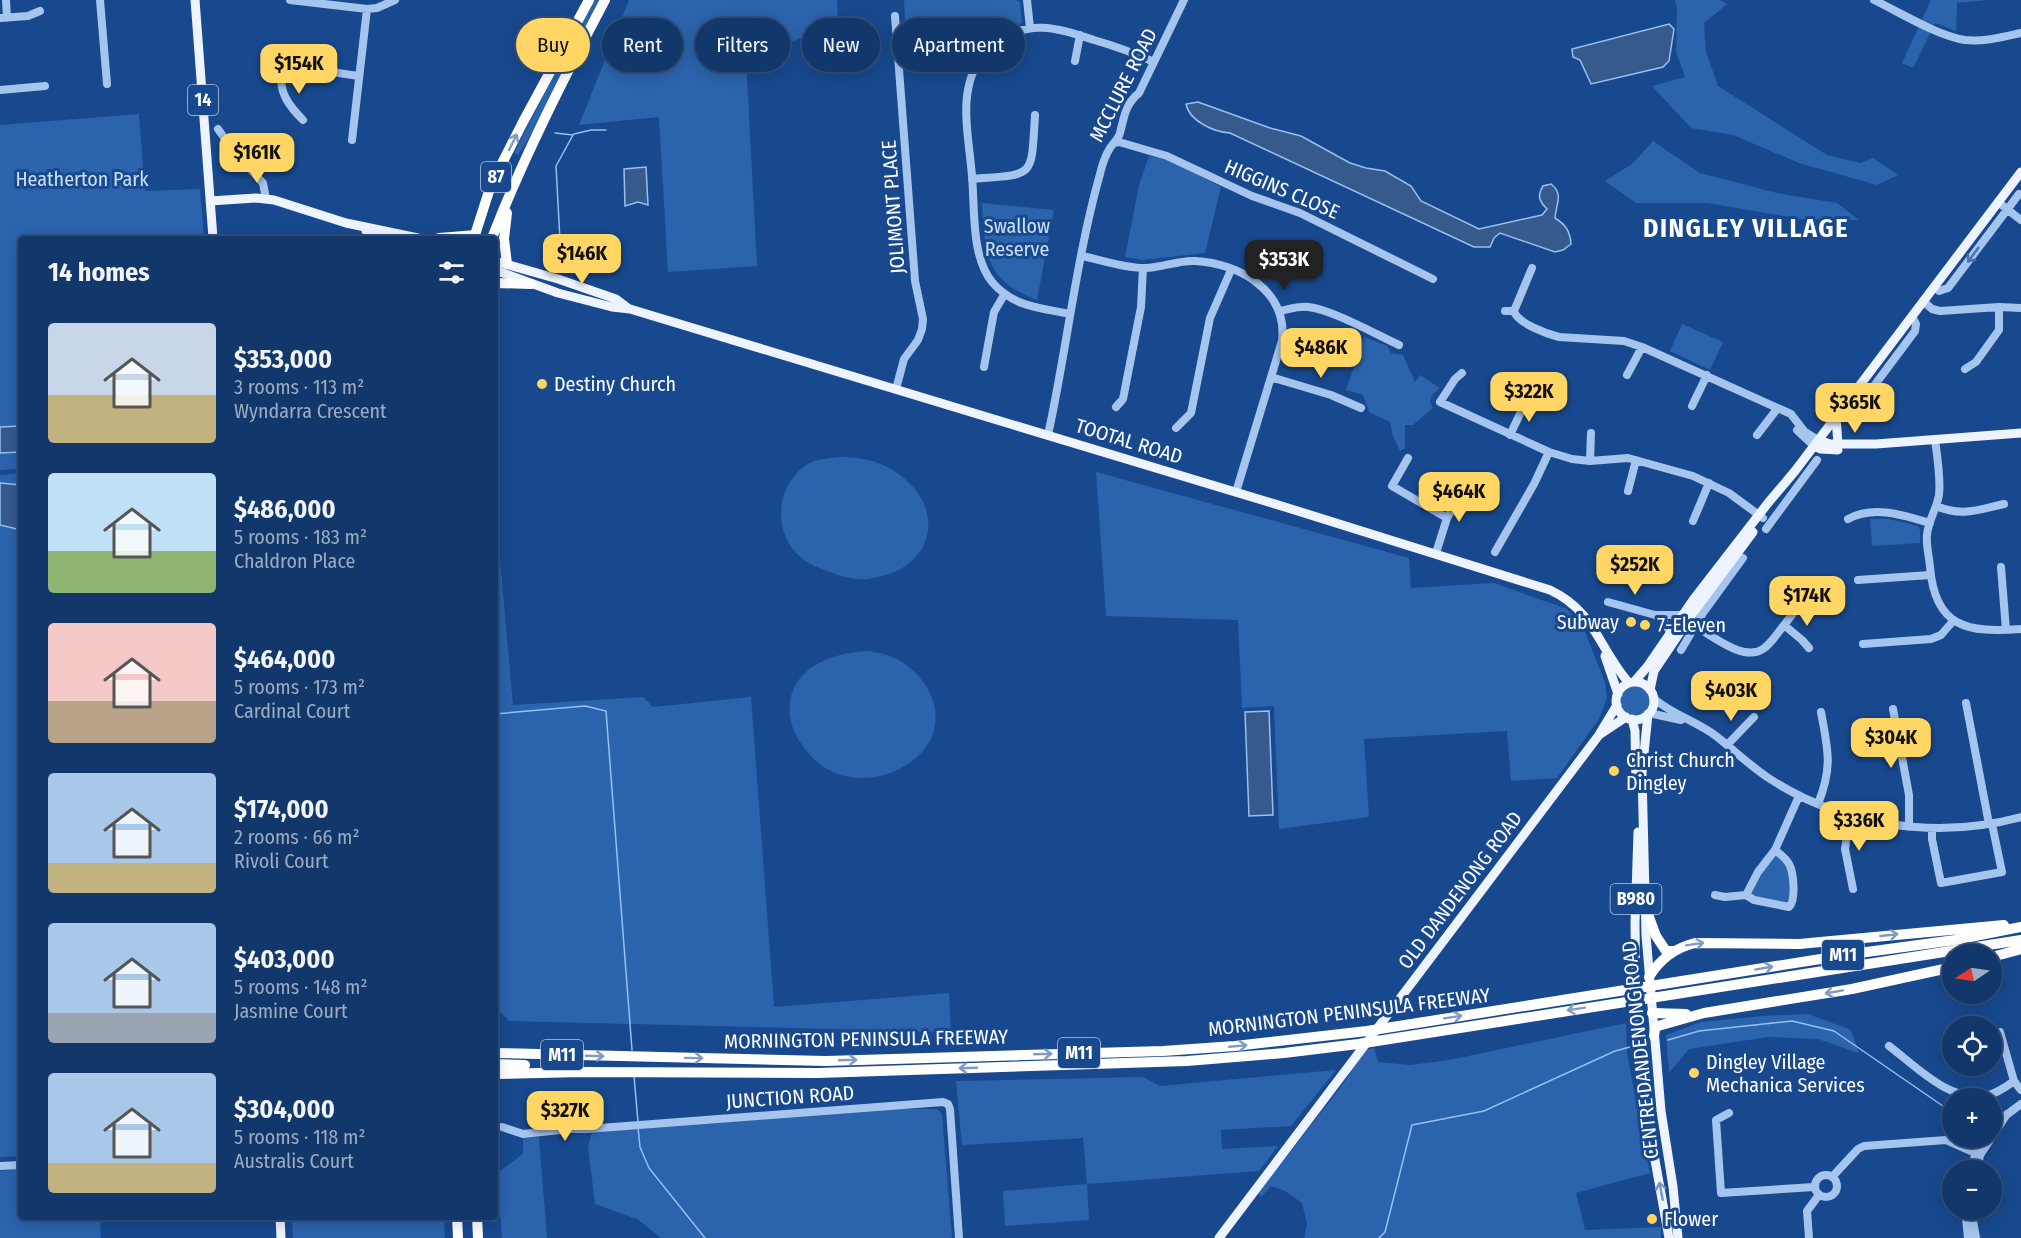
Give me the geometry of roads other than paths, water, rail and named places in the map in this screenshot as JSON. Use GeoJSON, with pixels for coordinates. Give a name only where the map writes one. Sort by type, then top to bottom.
{"type":"FeatureCollection","features":[{"type":"Feature","properties":{"kind":"highway","name":"87"},"geometry":{"type":"LineString","coordinates":[[475,236],[491,185],[589,0]]}},
{"type":"Feature","properties":{"kind":"highway","name":"87"},"geometry":{"type":"LineString","coordinates":[[493,236],[512,186],[556,93],[605,0]]}},
{"type":"Feature","properties":{"kind":"highway"},"geometry":{"type":"LineString","coordinates":[[507,264],[504,239],[512,186]]}},
{"type":"Feature","properties":{"kind":"highway"},"geometry":{"type":"LineString","coordinates":[[498,283],[531,284]]}},
{"type":"Feature","properties":{"kind":"highway"},"geometry":{"type":"LineString","coordinates":[[1646,909],[1660,945],[1666,951],[1673,951]]}},
{"type":"Feature","properties":{"kind":"highway"},"geometry":{"type":"LineString","coordinates":[[1649,977],[1673,951],[1700,943],[1800,944],[2021,925]]}},
{"type":"Feature","properties":{"kind":"highway","name":"MORNINGTON PENINSULA FREEWAY"},"geometry":{"type":"LineString","coordinates":[[498,1074],[818,1073],[1187,1061],[1274,1054],[1358,1044],[1635,997],[1852,954],[1955,940],[2021,925]]}},
{"type":"Feature","properties":{"kind":"highway","name":"MORNINGTON PENINSULA FREEWAY"},"geometry":{"type":"LineString","coordinates":[[1666,990],[2021,940]]}},
{"type":"Feature","properties":{"kind":"highway"},"geometry":{"type":"LineString","coordinates":[[2002,954],[2021,949]]}},
{"type":"Feature","properties":{"kind":"highway"},"geometry":{"type":"LineString","coordinates":[[1654,1036],[1655,1029],[1659,1026],[1704,1013],[1852,989],[1942,969]]}},
{"type":"Feature","properties":{"kind":"highway","name":"MORNINGTON PENINSULA FREEWAY"},"geometry":{"type":"LineString","coordinates":[[498,1053],[826,1061],[1163,1051],[1278,1043],[1635,997]]}},
{"type":"Feature","properties":{"kind":"highway"},"geometry":{"type":"LineString","coordinates":[[1652,1013],[1704,1013]]}},
{"type":"Feature","properties":{"kind":"highway","name":"MORNINGTON PENINSULA FREEWAY"},"geometry":{"type":"LineString","coordinates":[[498,1064],[547,1066],[582,1072]]}},
{"type":"Feature","properties":{"kind":"highway"},"geometry":{"type":"LineString","coordinates":[[457,1220],[458,1238]]}},
{"type":"Feature","properties":{"kind":"highway"},"geometry":{"type":"LineString","coordinates":[[477,1220],[478,1238]]}},
{"type":"Feature","properties":{"kind":"main road","name":"14"},"geometry":{"type":"LineString","coordinates":[[195,0],[213,236]]}},
{"type":"Feature","properties":{"kind":"main road"},"geometry":{"type":"LineString","coordinates":[[1617,705],[1621,688],[1632,682],[1647,667],[1674,631],[1688,621],[1761,517],[2021,172]]}},
{"type":"Feature","properties":{"kind":"main road"},"geometry":{"type":"LineString","coordinates":[[210,201],[266,199],[291,204],[378,236]]}},
{"type":"Feature","properties":{"kind":"main road"},"geometry":{"type":"LineString","coordinates":[[346,223],[408,236]]}},
{"type":"Feature","properties":{"kind":"main road","name":"TOOTAL ROAD"},"geometry":{"type":"LineString","coordinates":[[498,262],[616,299],[630,309]]}},
{"type":"Feature","properties":{"kind":"main road","name":"TOOTAL ROAD"},"geometry":{"type":"LineString","coordinates":[[498,271],[531,284],[612,308],[630,309],[896,388],[1436,553],[1559,594],[1582,612],[1618,671],[1632,682]]}},
{"type":"Feature","properties":{"kind":"main road"},"geometry":{"type":"LineString","coordinates":[[1838,415],[1838,445]]}},
{"type":"Feature","properties":{"kind":"main road"},"geometry":{"type":"LineString","coordinates":[[1816,443],[1821,449],[1832,450],[1876,444],[2021,433]]}},
{"type":"Feature","properties":{"kind":"main road"},"geometry":{"type":"LineString","coordinates":[[1816,443],[1876,444]]}},
{"type":"Feature","properties":{"kind":"main road"},"geometry":{"type":"LineString","coordinates":[[1652,694],[1654,671],[1674,631]]}},
{"type":"Feature","properties":{"kind":"main road","name":"TOOTAL ROAD"},"geometry":{"type":"LineString","coordinates":[[1599,638],[1618,694]]}},
{"type":"Feature","properties":{"kind":"main road"},"geometry":{"type":"LineString","coordinates":[[1632,682],[1643,684],[1652,694]]}},
{"type":"Feature","properties":{"kind":"main road","name":"B980"},"geometry":{"type":"LineString","coordinates":[[1648,714],[1653,706],[1652,694]]}},
{"type":"Feature","properties":{"kind":"main road","name":"B980"},"geometry":{"type":"LineString","coordinates":[[1617,705],[1619,711],[1629,718]]}},
{"type":"Feature","properties":{"kind":"main road","name":"OLD DANDENONG ROAD"},"geometry":{"type":"LineString","coordinates":[[1219,1238],[1599,735],[1617,705]]}},
{"type":"Feature","properties":{"kind":"main road"},"geometry":{"type":"LineString","coordinates":[[1629,718],[1639,719],[1648,714]]}},
{"type":"Feature","properties":{"kind":"main road","name":"CENTRE DANDENONG ROAD"},"geometry":{"type":"LineString","coordinates":[[1648,714],[1642,773],[1649,977],[1660,1111],[1673,1187],[1678,1238]]}},
{"type":"Feature","properties":{"kind":"main road","name":"OLD DANDENONG ROAD"},"geometry":{"type":"LineString","coordinates":[[1599,735],[1629,718]]}},
{"type":"Feature","properties":{"kind":"main road","name":"CENTRE DANDENONG ROAD"},"geometry":{"type":"LineString","coordinates":[[1629,718],[1635,731],[1638,820],[1634,931],[1635,997],[1646,1110],[1669,1238]]}},
{"type":"Feature","properties":{"kind":"main road"},"geometry":{"type":"LineString","coordinates":[[1649,977],[1635,997],[1644,1009],[1652,1013]]}},
{"type":"Feature","properties":{"kind":"main road"},"geometry":{"type":"LineString","coordinates":[[280,1220],[281,1238]]}},
{"type":"Feature","properties":{"kind":"street"},"geometry":{"type":"LineString","coordinates":[[6,0],[4,18],[28,16],[40,11]]}},
{"type":"Feature","properties":{"kind":"street"},"geometry":{"type":"LineString","coordinates":[[100,0],[107,84]]}},
{"type":"Feature","properties":{"kind":"street"},"geometry":{"type":"LineString","coordinates":[[290,0],[367,9],[377,8],[395,0]]}},
{"type":"Feature","properties":{"kind":"street"},"geometry":{"type":"LineString","coordinates":[[1027,0],[1030,28]]}},
{"type":"Feature","properties":{"kind":"street","name":"MCCLURE ROAD"},"geometry":{"type":"LineString","coordinates":[[1048,435],[1099,176],[1107,154],[1119,134],[1122,118],[1138,93],[1184,0]]}},
{"type":"Feature","properties":{"kind":"street"},"geometry":{"type":"LineString","coordinates":[[1874,0],[1949,36],[1965,40],[1986,40],[2021,33]]}},
{"type":"Feature","properties":{"kind":"street"},"geometry":{"type":"LineString","coordinates":[[1892,8],[1895,0]]}},
{"type":"Feature","properties":{"kind":"street"},"geometry":{"type":"LineString","coordinates":[[352,140],[367,9]]}},
{"type":"Feature","properties":{"kind":"street","name":"JOLIMONT PLACE"},"geometry":{"type":"LineString","coordinates":[[895,16],[915,281],[923,319],[918,340],[904,359],[896,388]]}},
{"type":"Feature","properties":{"kind":"street"},"geometry":{"type":"LineString","coordinates":[[1070,314],[1022,304],[1004,295],[987,274],[979,253],[972,179],[967,98],[973,71],[992,47],[1006,37],[1030,28],[1063,29],[1129,51],[1154,62]]}},
{"type":"Feature","properties":{"kind":"street"},"geometry":{"type":"LineString","coordinates":[[1075,61],[1080,35]]}},
{"type":"Feature","properties":{"kind":"street"},"geometry":{"type":"LineString","coordinates":[[303,120],[285,97],[280,71],[311,70],[359,76]]}},
{"type":"Feature","properties":{"kind":"street"},"geometry":{"type":"LineString","coordinates":[[0,90],[45,86]]}},
{"type":"Feature","properties":{"kind":"street"},"geometry":{"type":"LineString","coordinates":[[972,179],[1019,176],[1028,170],[1032,160],[1035,116]]}},
{"type":"Feature","properties":{"kind":"street"},"geometry":{"type":"LineString","coordinates":[[218,129],[239,158],[263,183],[266,199]]}},
{"type":"Feature","properties":{"kind":"street","name":"HIGGINS CLOSE"},"geometry":{"type":"LineString","coordinates":[[1114,143],[1119,142],[1167,156],[1252,196],[1300,213],[1433,279]]}},
{"type":"Feature","properties":{"kind":"street"},"geometry":{"type":"LineString","coordinates":[[1935,287],[1940,291],[1948,288],[2019,194]]}},
{"type":"Feature","properties":{"kind":"street"},"geometry":{"type":"LineString","coordinates":[[1998,202],[2021,220]]}},
{"type":"Feature","properties":{"kind":"street"},"geometry":{"type":"LineString","coordinates":[[1082,256],[1143,268],[1192,261],[1213,264],[1251,278],[1263,288],[1280,311],[1282,340],[1236,492]]}},
{"type":"Feature","properties":{"kind":"street"},"geometry":{"type":"LineString","coordinates":[[1116,406],[1123,399],[1141,307],[1143,268]]}},
{"type":"Feature","properties":{"kind":"street"},"geometry":{"type":"LineString","coordinates":[[1532,268],[1514,311],[1515,317],[1549,335],[1624,341],[1642,347],[1781,410],[1798,432],[1816,443]]}},
{"type":"Feature","properties":{"kind":"street"},"geometry":{"type":"LineString","coordinates":[[1176,428],[1191,413],[1210,318],[1231,270]]}},
{"type":"Feature","properties":{"kind":"street"},"geometry":{"type":"LineString","coordinates":[[984,367],[994,312],[1004,295]]}},
{"type":"Feature","properties":{"kind":"street"},"geometry":{"type":"LineString","coordinates":[[1923,301],[1932,309],[1940,311],[1999,307],[2021,309]]}},
{"type":"Feature","properties":{"kind":"street"},"geometry":{"type":"LineString","coordinates":[[1280,311],[1310,307],[1324,311],[1399,345]]}},
{"type":"Feature","properties":{"kind":"street"},"geometry":{"type":"LineString","coordinates":[[1965,369],[1976,362],[1999,330],[1999,307]]}},
{"type":"Feature","properties":{"kind":"street"},"geometry":{"type":"LineString","coordinates":[[1505,311],[1514,311]]}},
{"type":"Feature","properties":{"kind":"street"},"geometry":{"type":"LineString","coordinates":[[1628,375],[1642,347]]}},
{"type":"Feature","properties":{"kind":"street"},"geometry":{"type":"LineString","coordinates":[[1462,373],[1455,379],[1440,402],[1549,452],[1572,459],[1636,460],[1693,476],[1729,493],[1761,517]]}},
{"type":"Feature","properties":{"kind":"street"},"geometry":{"type":"LineString","coordinates":[[1692,406],[1707,375]]}},
{"type":"Feature","properties":{"kind":"street"},"geometry":{"type":"LineString","coordinates":[[1271,377],[1331,395],[1361,408]]}},
{"type":"Feature","properties":{"kind":"street"},"geometry":{"type":"LineString","coordinates":[[1510,435],[1526,401]]}},
{"type":"Feature","properties":{"kind":"street"},"geometry":{"type":"LineString","coordinates":[[1757,435],[1781,410]]}},
{"type":"Feature","properties":{"kind":"street"},"geometry":{"type":"LineString","coordinates":[[1590,460],[1592,433]]}},
{"type":"Feature","properties":{"kind":"street"},"geometry":{"type":"LineString","coordinates":[[1935,439],[1939,489],[1927,542],[1930,574],[1936,598],[1954,620],[1972,628],[2021,629]]}},
{"type":"Feature","properties":{"kind":"street"},"geometry":{"type":"LineString","coordinates":[[1495,552],[1534,484],[1549,452]]}},
{"type":"Feature","properties":{"kind":"street"},"geometry":{"type":"LineString","coordinates":[[1408,458],[1392,486],[1447,518]]}},
{"type":"Feature","properties":{"kind":"street"},"geometry":{"type":"LineString","coordinates":[[1628,491],[1636,460]]}},
{"type":"Feature","properties":{"kind":"street"},"geometry":{"type":"LineString","coordinates":[[1766,529],[1817,460]]}},
{"type":"Feature","properties":{"kind":"street"},"geometry":{"type":"LineString","coordinates":[[1796,471],[1804,477]]}},
{"type":"Feature","properties":{"kind":"street"},"geometry":{"type":"LineString","coordinates":[[1693,521],[1709,483]]}},
{"type":"Feature","properties":{"kind":"street"},"geometry":{"type":"LineString","coordinates":[[1436,553],[1447,518],[1467,486]]}},
{"type":"Feature","properties":{"kind":"street"},"geometry":{"type":"LineString","coordinates":[[1936,506],[1950,512],[1964,513],[2004,504]]}},
{"type":"Feature","properties":{"kind":"street"},"geometry":{"type":"LineString","coordinates":[[1848,519],[1860,513],[1883,512],[1930,523]]}},
{"type":"Feature","properties":{"kind":"street"},"geometry":{"type":"LineString","coordinates":[[1681,650],[1688,621],[1743,558]]}},
{"type":"Feature","properties":{"kind":"street"},"geometry":{"type":"LineString","coordinates":[[2001,567],[2006,630]]}},
{"type":"Feature","properties":{"kind":"street"},"geometry":{"type":"LineString","coordinates":[[1858,580],[1930,574]]}},
{"type":"Feature","properties":{"kind":"street"},"geometry":{"type":"LineString","coordinates":[[1608,602],[1688,621],[1738,651],[1749,653],[1765,647],[1803,599],[1806,588]]}},
{"type":"Feature","properties":{"kind":"street"},"geometry":{"type":"LineString","coordinates":[[1655,615],[1674,631]]}},
{"type":"Feature","properties":{"kind":"street"},"geometry":{"type":"LineString","coordinates":[[1863,644],[1931,639],[1945,632],[1954,620]]}},
{"type":"Feature","properties":{"kind":"street"},"geometry":{"type":"LineString","coordinates":[[1784,625],[1809,648]]}},
{"type":"Feature","properties":{"kind":"street"},"geometry":{"type":"LineString","coordinates":[[1652,694],[1688,721],[1707,730],[1769,778],[1799,796],[1850,816],[1909,827],[1932,828],[1991,824],[2021,818]]}},
{"type":"Feature","properties":{"kind":"street"},"geometry":{"type":"LineString","coordinates":[[1932,828],[1941,883],[2002,872],[1966,703]]}},
{"type":"Feature","properties":{"kind":"street"},"geometry":{"type":"LineString","coordinates":[[1893,709],[1909,795],[1909,827]]}},
{"type":"Feature","properties":{"kind":"street"},"geometry":{"type":"LineString","coordinates":[[1818,804],[1827,779],[1829,764],[1821,712]]}},
{"type":"Feature","properties":{"kind":"street"},"geometry":{"type":"LineString","coordinates":[[1648,714],[1688,721]]}},
{"type":"Feature","properties":{"kind":"street"},"geometry":{"type":"LineString","coordinates":[[1727,745],[1754,717]]}},
{"type":"Feature","properties":{"kind":"street"},"geometry":{"type":"LineString","coordinates":[[1746,895],[1758,872],[1774,850],[1799,796]]}},
{"type":"Feature","properties":{"kind":"street"},"geometry":{"type":"LineString","coordinates":[[1850,816],[1845,849],[1852,889]]}},
{"type":"Feature","properties":{"kind":"street"},"geometry":{"type":"LineString","coordinates":[[1715,894],[1725,897],[1746,895],[1754,900],[1783,907],[1792,905],[1794,896],[1792,870],[1787,860],[1774,850]]}},
{"type":"Feature","properties":{"kind":"street"},"geometry":{"type":"LineString","coordinates":[[2002,1039],[2014,1081],[2021,1090]]}},
{"type":"Feature","properties":{"kind":"street"},"geometry":{"type":"LineString","coordinates":[[1889,1046],[1951,1092],[1985,1096],[2001,1090],[2014,1081]]}},
{"type":"Feature","properties":{"kind":"street","name":"JUNCTION ROAD"},"geometry":{"type":"LineString","coordinates":[[502,1127],[524,1134],[943,1102],[948,1104],[950,1109],[959,1238]]}},
{"type":"Feature","properties":{"kind":"street"},"geometry":{"type":"LineString","coordinates":[[2002,1119],[2021,1104]]}},
{"type":"Feature","properties":{"kind":"street"},"geometry":{"type":"LineString","coordinates":[[1728,1113],[1716,1120],[1721,1193],[1814,1186]]}},
{"type":"Feature","properties":{"kind":"street"},"geometry":{"type":"LineString","coordinates":[[1978,1160],[1978,1154],[2007,1114]]}},
{"type":"Feature","properties":{"kind":"street"},"geometry":{"type":"LineString","coordinates":[[1832,1177],[1858,1149],[1864,1146],[1946,1140],[1978,1154]]}},
{"type":"Feature","properties":{"kind":"street"},"geometry":{"type":"LineString","coordinates":[[1975,1160],[1981,1148]]}},
{"type":"Feature","properties":{"kind":"street"},"geometry":{"type":"LineString","coordinates":[[0,1166],[18,1165]]}},
{"type":"Feature","properties":{"kind":"street"},"geometry":{"type":"LineString","coordinates":[[1827,1175],[1832,1177],[1837,1187],[1834,1194],[1826,1197],[1819,1195],[1814,1186],[1820,1176],[1827,1175]]}},
{"type":"Feature","properties":{"kind":"street"},"geometry":{"type":"LineString","coordinates":[[1809,1238],[1807,1211],[1819,1195]]}},
{"type":"Feature","properties":{"kind":"street"},"geometry":{"type":"LineString","coordinates":[[1966,1220],[1968,1238]]}},
{"type":"Feature","properties":{"kind":"street"},"geometry":{"type":"LineString","coordinates":[[1973,1220],[1976,1238]]}},
{"type":"Feature","properties":{"kind":"waterway"},"geometry":{"type":"LineString","coordinates":[[574,134],[591,130],[606,130]]}},
{"type":"Feature","properties":{"kind":"waterway"},"geometry":{"type":"LineString","coordinates":[[555,133],[573,135],[556,166],[561,259]]}},
{"type":"Feature","properties":{"kind":"waterway"},"geometry":{"type":"LineString","coordinates":[[498,714],[585,706],[606,711],[632,1050]]}},
{"type":"Feature","properties":{"kind":"waterway"},"geometry":{"type":"LineString","coordinates":[[1668,1040],[1699,1031],[1792,1021],[1834,1031],[1942,1105]]}},
{"type":"Feature","properties":{"kind":"waterway"},"geometry":{"type":"LineString","coordinates":[[1379,1238],[1385,1232],[1412,1125],[1484,1111],[1615,1051],[1630,1047]]}},
{"type":"Feature","properties":{"kind":"waterway"},"geometry":{"type":"LineString","coordinates":[[634,1076],[638,1122]]}},
{"type":"Feature","properties":{"kind":"waterway"},"geometry":{"type":"LineString","coordinates":[[638,1127],[640,1147],[649,1168],[705,1238]]}},
{"type":"Feature","properties":{"kind":"place","name":"Destiny Church"},"geometry":{"type":"Point","coordinates":[542,384]}},
{"type":"Feature","properties":{"kind":"place","name":"Subway"},"geometry":{"type":"Point","coordinates":[1631,622]}},
{"type":"Feature","properties":{"kind":"place","name":"7-Eleven"},"geometry":{"type":"Point","coordinates":[1645,625]}},
{"type":"Feature","properties":{"kind":"place","name":"Christ Church Dingley"},"geometry":{"type":"Point","coordinates":[1614,771]}},
{"type":"Feature","properties":{"kind":"place","name":"Dingley Village Mechanica Services"},"geometry":{"type":"Point","coordinates":[1694,1073]}},
{"type":"Feature","properties":{"kind":"place","name":"Flower"},"geometry":{"type":"Point","coordinates":[1652,1219]}},
{"type":"Feature","properties":{"kind":"district","name":"DINGLEY VILLAGE"},"geometry":{"type":"Point","coordinates":[1746,228]}},
{"type":"Feature","properties":{"kind":"park label","name":"Heatherton Park"},"geometry":{"type":"Point","coordinates":[82,179]}},
{"type":"Feature","properties":{"kind":"park label","name":"Swallow Reserve"},"geometry":{"type":"Point","coordinates":[1017,238]}}]}
